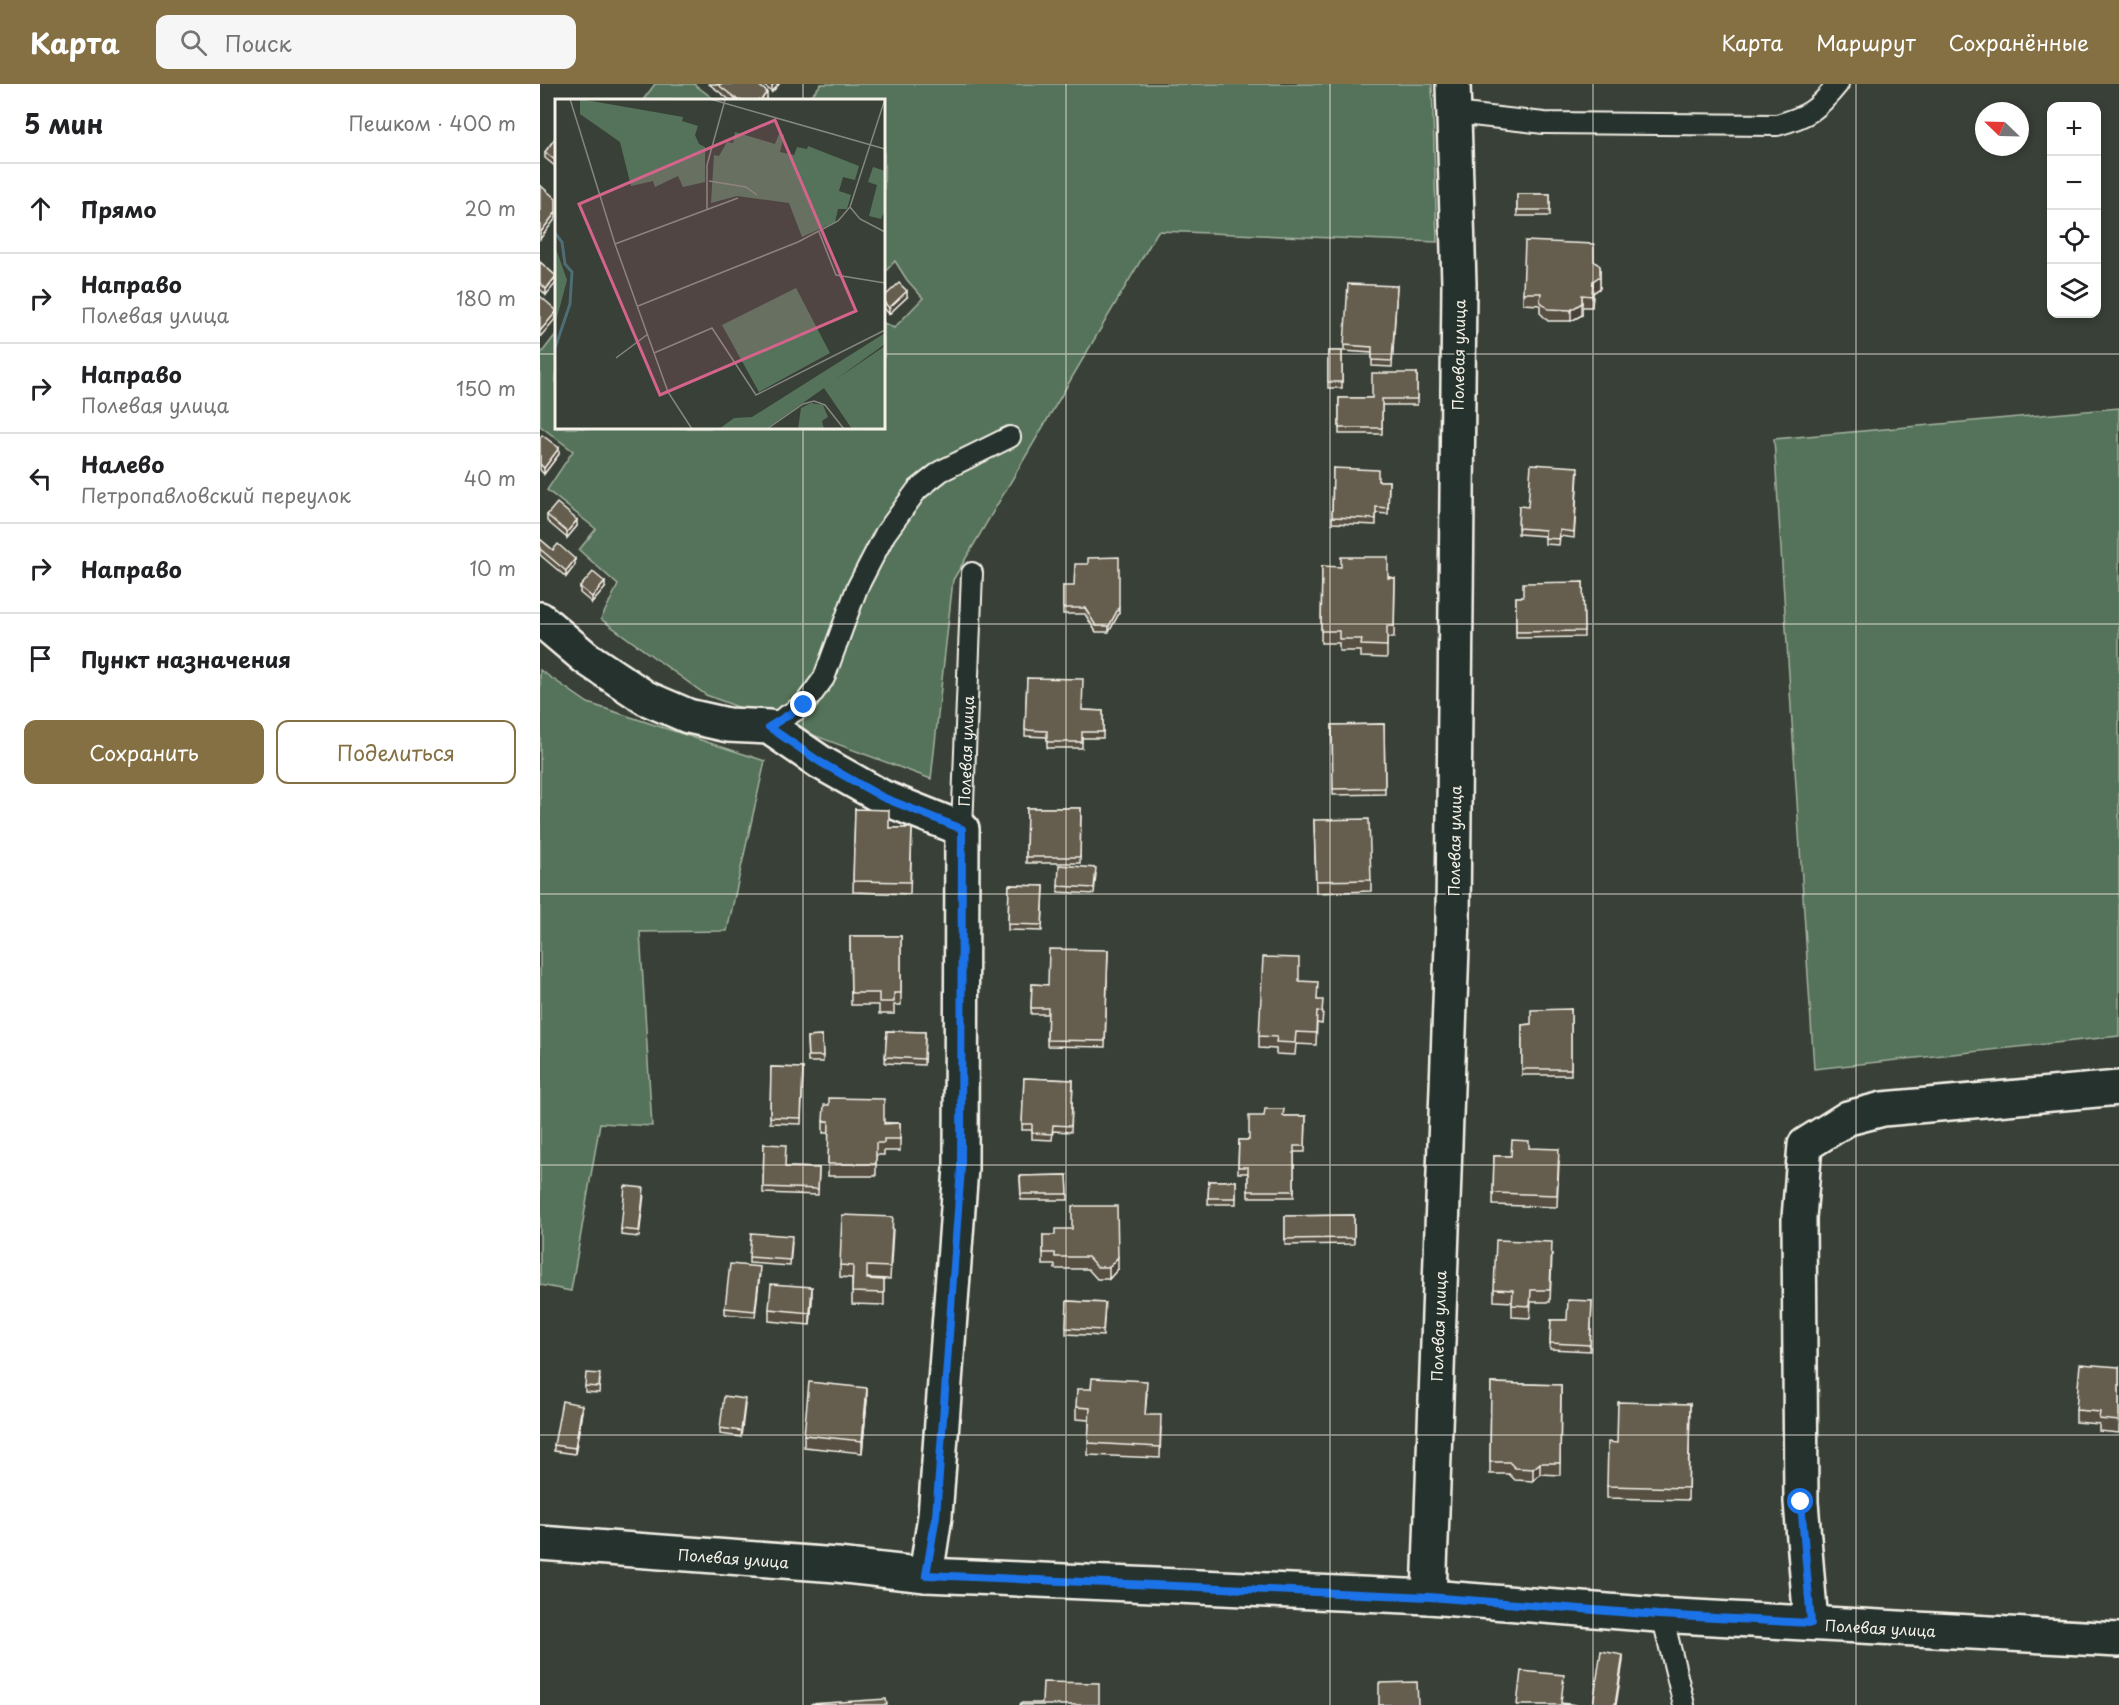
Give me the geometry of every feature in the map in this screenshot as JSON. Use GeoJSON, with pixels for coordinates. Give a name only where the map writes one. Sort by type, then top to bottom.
{"type":"FeatureCollection","features":[{"type":"Feature","properties":{"kind":"street","name":"Полевая улица"},"geometry":{"type":"LineString","coordinates":[[1429,1597],[1453,918],[1459,284],[1453,98]]}},
{"type":"Feature","properties":{"kind":"street"},"geometry":{"type":"LineString","coordinates":[[540,619],[586,658],[646,698],[688,716],[728,725],[769,727],[820,762],[882,797],[962,829]]}},
{"type":"Feature","properties":{"kind":"street","name":"Полевая улица"},"geometry":{"type":"LineString","coordinates":[[926,1575],[936,1516],[961,1168],[962,829]]}},
{"type":"Feature","properties":{"kind":"street"},"geometry":{"type":"LineString","coordinates":[[1811,1623],[1801,1502],[1799,1218],[1805,1145],[1848,1118],[1882,1109],[2119,1088]]}},
{"type":"Feature","properties":{"kind":"street","name":"Полевая улица"},"geometry":{"type":"LineString","coordinates":[[540,1543],[837,1565],[926,1575],[1429,1597],[1658,1615],[2119,1640]]}},
{"type":"Feature","properties":{"kind":"lane"},"geometry":{"type":"LineString","coordinates":[[1453,98],[1544,123],[1777,125],[1802,118],[1821,106],[1838,84]]}},
{"type":"Feature","properties":{"kind":"lane"},"geometry":{"type":"LineString","coordinates":[[769,727],[804,705],[824,678],[862,579],[885,534],[918,490],[941,471],[1010,437]]}},
{"type":"Feature","properties":{"kind":"lane","name":"Полевая улица"},"geometry":{"type":"LineString","coordinates":[[962,829],[972,573]]}},
{"type":"Feature","properties":{"kind":"lane"},"geometry":{"type":"LineString","coordinates":[[1658,1615],[1665,1627],[1684,1705]]}},
{"type":"Feature","properties":{"kind":"green space"},"geometry":{"type":"Polygon","coordinates":[[[655,84],[694,84],[714,99],[644,99],[655,84]]]}},
{"type":"Feature","properties":{"kind":"green space"},"geometry":{"type":"Polygon","coordinates":[[[821,84],[1432,84],[1437,242],[1158,231],[953,580],[931,779],[706,695],[601,619],[618,585],[579,550],[596,529],[547,490],[573,451],[540,426],[540,355],[555,335],[555,429],[885,429],[885,324],[894,328],[923,298],[907,280],[895,261],[885,272],[885,99],[809,99],[821,84]]]}},
{"type":"Feature","properties":{"kind":"green space"},"geometry":{"type":"Polygon","coordinates":[[[2119,408],[2119,1036],[1814,1069],[1774,439],[2119,408]]]}},
{"type":"Feature","properties":{"kind":"green space"},"geometry":{"type":"Polygon","coordinates":[[[540,670],[588,703],[765,761],[727,931],[640,932],[652,1126],[600,1123],[571,1291],[540,1285],[540,670]]]}},
{"type":"Feature","properties":{"kind":"building"},"geometry":{"type":"Polygon","coordinates":[[[717,84],[757,84],[767,92],[762,99],[737,99],[717,84]]]}},
{"type":"Feature","properties":{"kind":"building"},"geometry":{"type":"Polygon","coordinates":[[[555,138],[555,160],[545,152],[555,138]]]}},
{"type":"Feature","properties":{"kind":"building"},"geometry":{"type":"Polygon","coordinates":[[[540,185],[555,198],[555,213],[540,233],[540,185]]]}},
{"type":"Feature","properties":{"kind":"building"},"geometry":{"type":"Polygon","coordinates":[[[1517,194],[1550,194],[1550,210],[1517,210],[1517,194]]]}},
{"type":"Feature","properties":{"kind":"building"},"geometry":{"type":"Polygon","coordinates":[[[1525,241],[1594,244],[1594,261],[1600,266],[1600,276],[1593,281],[1592,296],[1582,295],[1582,303],[1571,310],[1548,309],[1540,301],[1541,293],[1523,293],[1525,241]]]}},
{"type":"Feature","properties":{"kind":"building"},"geometry":{"type":"Polygon","coordinates":[[[540,262],[555,277],[546,289],[540,283],[540,262]]]}},
{"type":"Feature","properties":{"kind":"building"},"geometry":{"type":"Polygon","coordinates":[[[899,283],[907,291],[889,308],[885,303],[885,296],[899,283]]]}},
{"type":"Feature","properties":{"kind":"building"},"geometry":{"type":"Polygon","coordinates":[[[1348,284],[1397,286],[1392,361],[1372,360],[1372,347],[1344,345],[1348,284]]]}},
{"type":"Feature","properties":{"kind":"building"},"geometry":{"type":"Polygon","coordinates":[[[540,296],[555,309],[555,313],[540,331],[540,296]]]}},
{"type":"Feature","properties":{"kind":"building"},"geometry":{"type":"Polygon","coordinates":[[[1328,351],[1342,351],[1342,382],[1328,382],[1328,351]]]}},
{"type":"Feature","properties":{"kind":"building"},"geometry":{"type":"Polygon","coordinates":[[[1372,373],[1417,373],[1417,399],[1382,399],[1382,428],[1339,428],[1339,398],[1372,398],[1372,373]]]}},
{"type":"Feature","properties":{"kind":"building"},"geometry":{"type":"Polygon","coordinates":[[[542,435],[559,448],[544,468],[540,464],[542,435]]]}},
{"type":"Feature","properties":{"kind":"building"},"geometry":{"type":"Polygon","coordinates":[[[1531,464],[1578,467],[1574,532],[1560,530],[1559,539],[1545,538],[1545,530],[1518,528],[1519,506],[1528,507],[1531,464]]]}},
{"type":"Feature","properties":{"kind":"building"},"geometry":{"type":"Polygon","coordinates":[[[1333,468],[1378,470],[1378,481],[1389,481],[1388,508],[1376,507],[1376,519],[1332,517],[1333,468]]]}},
{"type":"Feature","properties":{"kind":"building"},"geometry":{"type":"Polygon","coordinates":[[[557,503],[577,520],[567,532],[547,515],[557,503]]]}},
{"type":"Feature","properties":{"kind":"building"},"geometry":{"type":"Polygon","coordinates":[[[540,539],[553,550],[558,544],[575,559],[566,571],[540,549],[540,539]]]}},
{"type":"Feature","properties":{"kind":"building"},"geometry":{"type":"Polygon","coordinates":[[[1119,557],[1119,607],[1109,626],[1096,626],[1085,608],[1063,608],[1063,586],[1074,586],[1075,564],[1088,564],[1088,558],[1119,557]]]}},
{"type":"Feature","properties":{"kind":"building"},"geometry":{"type":"Polygon","coordinates":[[[1341,557],[1388,557],[1388,578],[1395,578],[1394,626],[1387,626],[1387,646],[1361,645],[1362,639],[1339,639],[1339,631],[1321,631],[1322,566],[1341,567],[1341,557]]]}},
{"type":"Feature","properties":{"kind":"building"},"geometry":{"type":"Polygon","coordinates":[[[593,572],[605,582],[592,597],[580,587],[593,572]]]}},
{"type":"Feature","properties":{"kind":"building"},"geometry":{"type":"Polygon","coordinates":[[[1583,582],[1584,631],[1516,632],[1516,597],[1523,597],[1523,583],[1583,582]]]}},
{"type":"Feature","properties":{"kind":"building"},"geometry":{"type":"Polygon","coordinates":[[[1027,678],[1083,679],[1082,710],[1103,711],[1103,732],[1082,732],[1082,742],[1047,742],[1047,731],[1025,730],[1027,678]]]}},
{"type":"Feature","properties":{"kind":"building"},"geometry":{"type":"Polygon","coordinates":[[[1384,724],[1385,788],[1333,789],[1332,725],[1384,724]]]}},
{"type":"Feature","properties":{"kind":"building"},"geometry":{"type":"Polygon","coordinates":[[[1027,808],[1081,808],[1080,857],[1026,857],[1027,808]]]}},
{"type":"Feature","properties":{"kind":"building"},"geometry":{"type":"Polygon","coordinates":[[[855,809],[889,810],[889,828],[912,828],[910,882],[853,881],[855,809]]]}},
{"type":"Feature","properties":{"kind":"building"},"geometry":{"type":"Polygon","coordinates":[[[1369,819],[1371,880],[1316,881],[1314,820],[1369,819]]]}},
{"type":"Feature","properties":{"kind":"building"},"geometry":{"type":"Polygon","coordinates":[[[1059,865],[1096,868],[1094,888],[1058,886],[1059,865]]]}},
{"type":"Feature","properties":{"kind":"building"},"geometry":{"type":"Polygon","coordinates":[[[1009,885],[1044,886],[1042,925],[1008,924],[1009,885]]]}},
{"type":"Feature","properties":{"kind":"building"},"geometry":{"type":"Polygon","coordinates":[[[850,936],[901,936],[901,993],[894,993],[894,1002],[879,1002],[879,993],[851,993],[850,936]]]}},
{"type":"Feature","properties":{"kind":"building"},"geometry":{"type":"Polygon","coordinates":[[[1049,949],[1108,950],[1105,1041],[1047,1040],[1048,1008],[1031,1008],[1032,984],[1048,985],[1049,949]]]}},
{"type":"Feature","properties":{"kind":"building"},"geometry":{"type":"Polygon","coordinates":[[[1263,957],[1299,958],[1299,981],[1318,982],[1317,1000],[1323,1000],[1322,1012],[1317,1011],[1316,1033],[1296,1032],[1295,1043],[1276,1042],[1277,1037],[1259,1036],[1263,957]]]}},
{"type":"Feature","properties":{"kind":"building"},"geometry":{"type":"Polygon","coordinates":[[[1571,1009],[1571,1069],[1522,1069],[1522,1025],[1531,1024],[1531,1010],[1571,1009]]]}},
{"type":"Feature","properties":{"kind":"building"},"geometry":{"type":"Polygon","coordinates":[[[887,1031],[925,1032],[924,1059],[885,1057],[887,1031]]]}},
{"type":"Feature","properties":{"kind":"building"},"geometry":{"type":"Polygon","coordinates":[[[822,1036],[823,1056],[808,1056],[807,1037],[822,1036]]]}},
{"type":"Feature","properties":{"kind":"building"},"geometry":{"type":"Polygon","coordinates":[[[771,1067],[803,1068],[801,1118],[770,1117],[771,1067]]]}},
{"type":"Feature","properties":{"kind":"building"},"geometry":{"type":"Polygon","coordinates":[[[1024,1078],[1073,1080],[1071,1126],[1053,1125],[1052,1134],[1032,1133],[1032,1124],[1022,1124],[1024,1078]]]}},
{"type":"Feature","properties":{"kind":"building"},"geometry":{"type":"Polygon","coordinates":[[[829,1098],[884,1099],[884,1124],[900,1123],[900,1139],[884,1139],[884,1143],[876,1143],[876,1164],[828,1164],[829,1121],[823,1121],[824,1105],[829,1105],[829,1098]]]}},
{"type":"Feature","properties":{"kind":"building"},"geometry":{"type":"Polygon","coordinates":[[[1265,1109],[1284,1109],[1283,1116],[1306,1116],[1305,1146],[1294,1146],[1294,1191],[1248,1191],[1248,1167],[1238,1167],[1239,1140],[1249,1140],[1249,1116],[1264,1116],[1265,1109]]]}},
{"type":"Feature","properties":{"kind":"building"},"geometry":{"type":"Polygon","coordinates":[[[1512,1140],[1529,1141],[1529,1148],[1559,1149],[1557,1195],[1493,1193],[1494,1156],[1511,1156],[1512,1140]]]}},
{"type":"Feature","properties":{"kind":"building"},"geometry":{"type":"Polygon","coordinates":[[[764,1144],[786,1145],[785,1167],[819,1168],[818,1189],[763,1187],[764,1144]]]}},
{"type":"Feature","properties":{"kind":"building"},"geometry":{"type":"Polygon","coordinates":[[[1067,1175],[1068,1194],[1021,1194],[1020,1176],[1067,1175]]]}},
{"type":"Feature","properties":{"kind":"building"},"geometry":{"type":"Polygon","coordinates":[[[1209,1181],[1236,1181],[1236,1198],[1208,1198],[1209,1181]]]}},
{"type":"Feature","properties":{"kind":"building"},"geometry":{"type":"Polygon","coordinates":[[[625,1186],[644,1188],[639,1231],[621,1229],[625,1186]]]}},
{"type":"Feature","properties":{"kind":"building"},"geometry":{"type":"Polygon","coordinates":[[[1072,1206],[1117,1206],[1118,1257],[1109,1267],[1097,1267],[1088,1257],[1055,1257],[1055,1253],[1043,1253],[1043,1235],[1055,1235],[1055,1229],[1072,1229],[1072,1206]]]}},
{"type":"Feature","properties":{"kind":"building"},"geometry":{"type":"Polygon","coordinates":[[[842,1215],[893,1217],[890,1267],[867,1266],[867,1279],[884,1280],[884,1293],[852,1292],[853,1266],[840,1265],[842,1215]]]}},
{"type":"Feature","properties":{"kind":"building"},"geometry":{"type":"Polygon","coordinates":[[[1354,1215],[1354,1238],[1285,1239],[1285,1216],[1354,1215]]]}},
{"type":"Feature","properties":{"kind":"building"},"geometry":{"type":"Polygon","coordinates":[[[751,1233],[792,1236],[790,1260],[749,1257],[751,1233]]]}},
{"type":"Feature","properties":{"kind":"building"},"geometry":{"type":"Polygon","coordinates":[[[1496,1240],[1552,1242],[1550,1290],[1531,1290],[1530,1306],[1512,1305],[1513,1290],[1494,1289],[1496,1240]]]}},
{"type":"Feature","properties":{"kind":"building"},"geometry":{"type":"Polygon","coordinates":[[[730,1264],[760,1267],[755,1311],[725,1308],[730,1264]]]}},
{"type":"Feature","properties":{"kind":"building"},"geometry":{"type":"Polygon","coordinates":[[[771,1284],[812,1287],[810,1313],[769,1309],[771,1284]]]}},
{"type":"Feature","properties":{"kind":"building"},"geometry":{"type":"Polygon","coordinates":[[[1568,1300],[1592,1301],[1590,1345],[1550,1343],[1551,1320],[1567,1320],[1568,1300]]]}},
{"type":"Feature","properties":{"kind":"building"},"geometry":{"type":"Polygon","coordinates":[[[1067,1301],[1105,1303],[1103,1330],[1066,1328],[1067,1301]]]}},
{"type":"Feature","properties":{"kind":"building"},"geometry":{"type":"Polygon","coordinates":[[[2080,1364],[2119,1367],[2119,1421],[2099,1419],[2100,1412],[2076,1410],[2080,1364]]]}},
{"type":"Feature","properties":{"kind":"building"},"geometry":{"type":"Polygon","coordinates":[[[586,1373],[600,1374],[599,1387],[585,1386],[586,1373]]]}},
{"type":"Feature","properties":{"kind":"building"},"geometry":{"type":"Polygon","coordinates":[[[1092,1378],[1147,1381],[1145,1415],[1161,1415],[1160,1447],[1088,1443],[1090,1408],[1076,1407],[1077,1389],[1091,1389],[1092,1378]]]}},
{"type":"Feature","properties":{"kind":"building"},"geometry":{"type":"Polygon","coordinates":[[[809,1382],[867,1388],[862,1441],[804,1435],[809,1382]]]}},
{"type":"Feature","properties":{"kind":"building"},"geometry":{"type":"Polygon","coordinates":[[[1491,1383],[1561,1385],[1560,1463],[1540,1463],[1533,1469],[1515,1468],[1509,1462],[1490,1462],[1491,1383]]]}},
{"type":"Feature","properties":{"kind":"building"},"geometry":{"type":"Polygon","coordinates":[[[724,1396],[745,1399],[741,1431],[720,1428],[724,1396]]]}},
{"type":"Feature","properties":{"kind":"building"},"geometry":{"type":"Polygon","coordinates":[[[562,1401],[582,1405],[575,1448],[554,1445],[562,1401]]]}},
{"type":"Feature","properties":{"kind":"building"},"geometry":{"type":"Polygon","coordinates":[[[1618,1402],[1690,1404],[1688,1488],[1607,1486],[1608,1442],[1617,1443],[1618,1402]]]}},
{"type":"Feature","properties":{"kind":"building"},"geometry":{"type":"Polygon","coordinates":[[[1601,1651],[1623,1655],[1615,1705],[1593,1705],[1601,1651]]]}},
{"type":"Feature","properties":{"kind":"building"},"geometry":{"type":"Polygon","coordinates":[[[1521,1671],[1564,1675],[1561,1703],[1577,1705],[1517,1705],[1521,1671]]]}},
{"type":"Feature","properties":{"kind":"building"},"geometry":{"type":"Polygon","coordinates":[[[1043,1682],[1099,1683],[1099,1705],[1020,1705],[1021,1703],[1042,1703],[1043,1682]]]}},
{"type":"Feature","properties":{"kind":"building"},"geometry":{"type":"Polygon","coordinates":[[[1417,1682],[1418,1705],[1379,1705],[1379,1683],[1417,1682]]]}},
{"type":"Feature","properties":{"kind":"building"},"geometry":{"type":"Polygon","coordinates":[[[886,1699],[887,1705],[811,1705],[811,1704],[886,1699]]]}},
{"type":"Feature","properties":{"kind":"route"},"geometry":{"type":"LineString","coordinates":[[804,705],[769,727],[820,762],[882,797],[962,829],[961,1168],[936,1516],[926,1575],[1429,1597],[1658,1615],[1811,1623],[1801,1502]]}}]}
